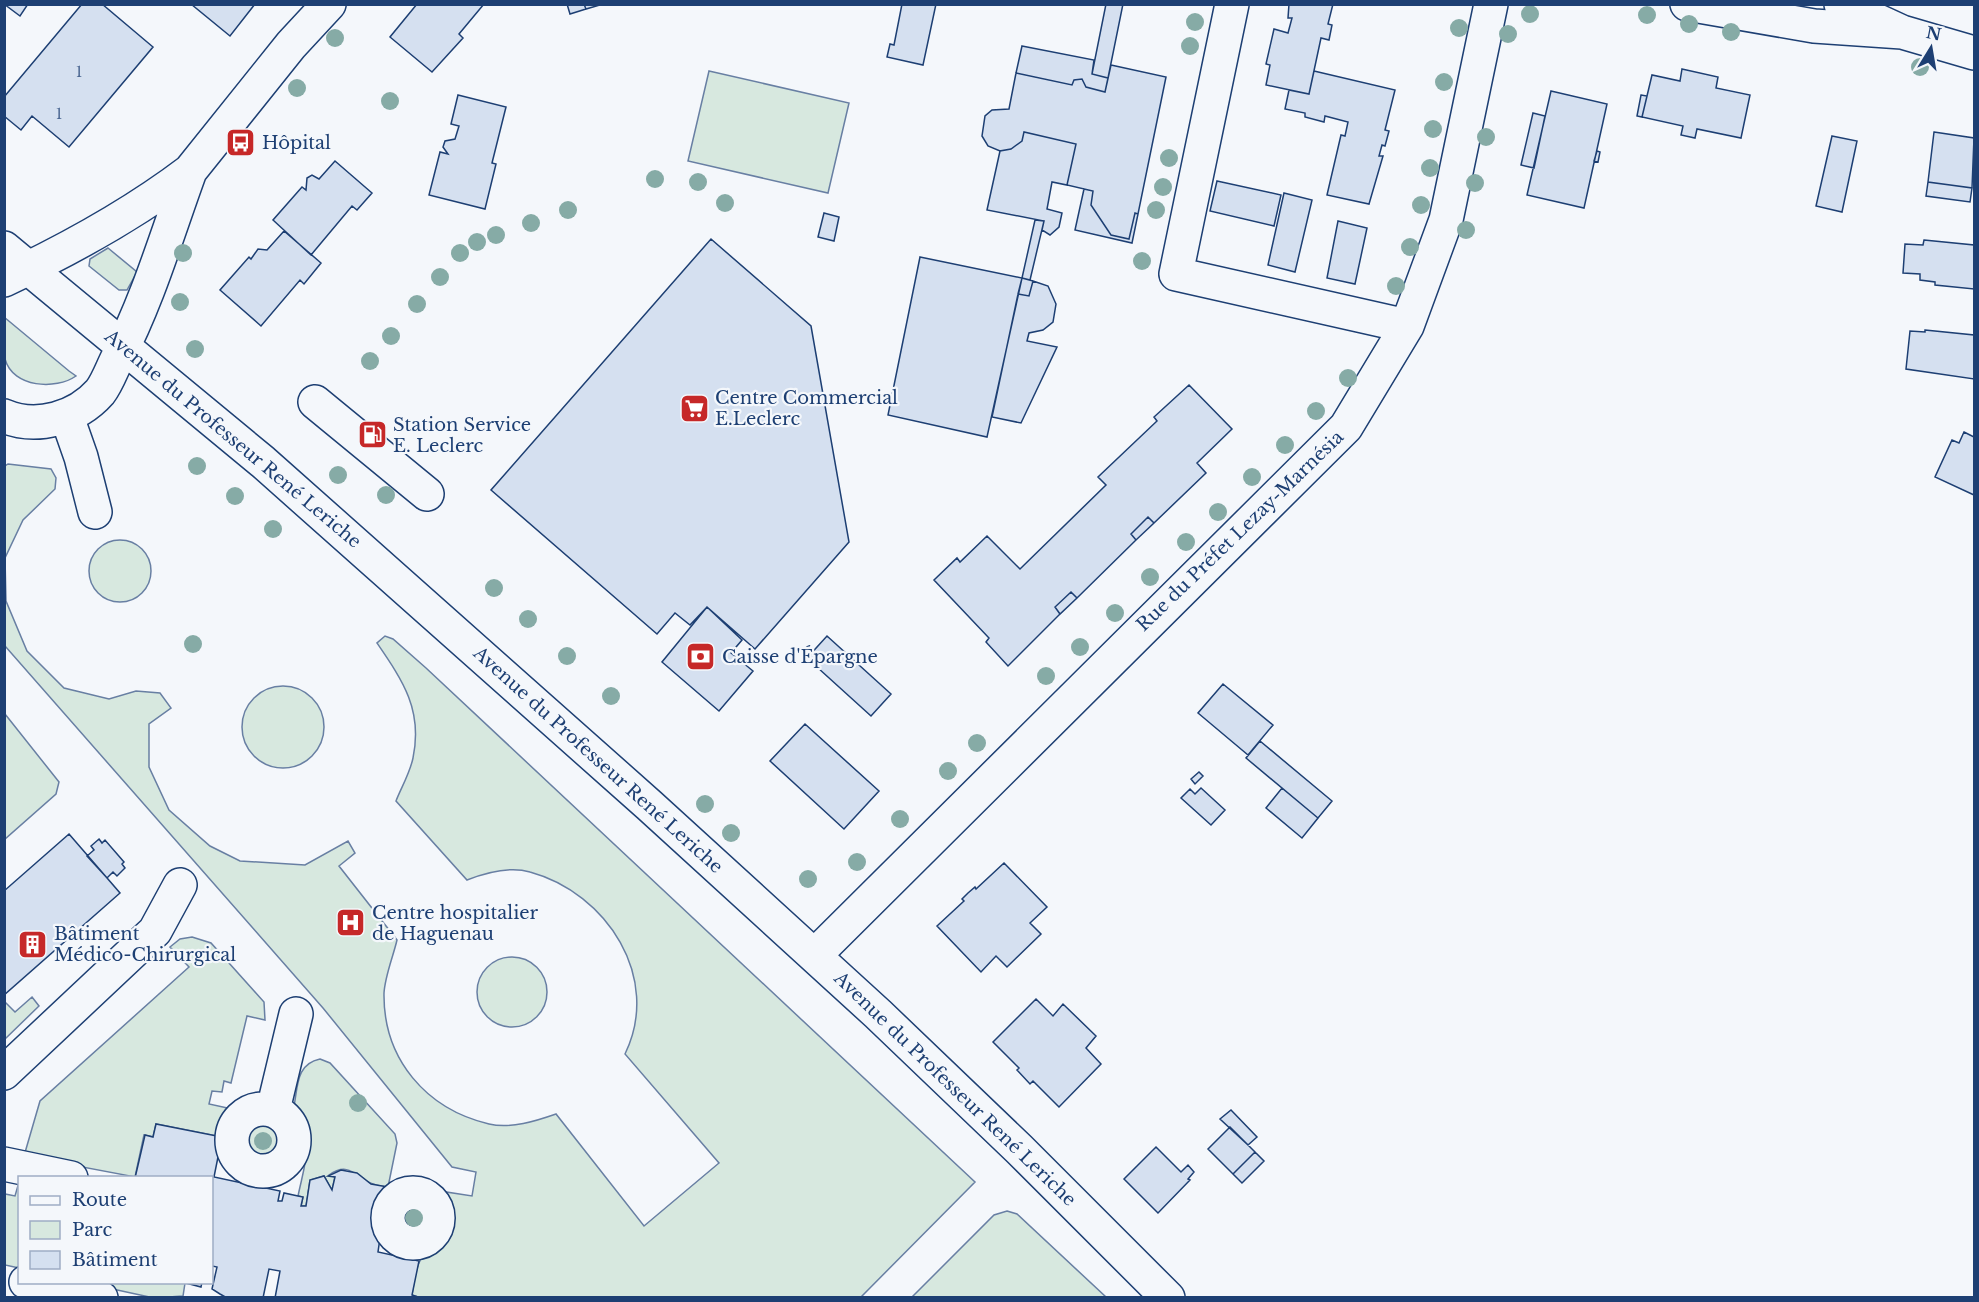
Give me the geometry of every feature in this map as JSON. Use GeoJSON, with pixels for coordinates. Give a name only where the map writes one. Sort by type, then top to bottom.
{"type":"FeatureCollection","features":[{"type":"Feature","properties":{"kind":"street"},"geometry":{"type":"LineString","coordinates":[[17,274],[104,228],[158,196],[190,171],[291,45],[329,4]]}},
{"type":"Feature","properties":{"kind":"street"},"geometry":{"type":"LineString","coordinates":[[1232,4],[1176,274],[1407,326]]}},
{"type":"Feature","properties":{"kind":"street","name":"Rue du Préfet Lezay-Marnésia"},"geometry":{"type":"LineString","coordinates":[[815,955],[1346,427],[1407,326],[1446,220],[1491,4]]}},
{"type":"Feature","properties":{"kind":"street"},"geometry":{"type":"LineString","coordinates":[[1687,4],[1814,26],[1902,32]]}},
{"type":"Feature","properties":{"kind":"street"},"geometry":{"type":"LineString","coordinates":[[1841,4],[1902,32],[1974,53]]}},
{"type":"Feature","properties":{"kind":"street"},"geometry":{"type":"LineString","coordinates":[[5,418],[39,423],[67,417],[101,391],[124,345],[190,171]]}},
{"type":"Feature","properties":{"kind":"street","name":"Avenue du Professeur René Leriche"},"geometry":{"type":"LineString","coordinates":[[4,248],[17,274],[124,345],[395,577],[815,955],[1019,1149],[1167,1298]]}},
{"type":"Feature","properties":{"kind":"street"},"geometry":{"type":"LineString","coordinates":[[315,402],[427,494]]}},
{"type":"Feature","properties":{"kind":"street"},"geometry":{"type":"LineString","coordinates":[[67,417],[81,457],[94,512]]}},
{"type":"Feature","properties":{"kind":"street"},"geometry":{"type":"LineString","coordinates":[[4,1073],[155,931],[180,885]]}},
{"type":"Feature","properties":{"kind":"street"},"geometry":{"type":"LineString","coordinates":[[273,1110],[296,1014]]}},
{"type":"Feature","properties":{"kind":"street"},"geometry":{"type":"LineString","coordinates":[[4,1164],[61,1176]]}},
{"type":"Feature","properties":{"kind":"street"},"geometry":{"type":"LineString","coordinates":[[35,1284],[101,1298]]}},
{"type":"Feature","properties":{"kind":"green space"},"geometry":{"type":"Polygon","coordinates":[[[709,71],[849,103],[828,193],[688,161],[709,71]]]}},
{"type":"Feature","properties":{"kind":"green space"},"geometry":{"type":"Polygon","coordinates":[[[108,248],[137,272],[127,290],[119,290],[89,266],[90,259],[108,248]]]}},
{"type":"Feature","properties":{"kind":"green space"},"geometry":{"type":"Polygon","coordinates":[[[4,317],[76,376],[58,383],[36,384],[17,376],[5,359],[4,317]]]}},
{"type":"Feature","properties":{"kind":"green space"},"geometry":{"type":"Polygon","coordinates":[[[8,464],[51,469],[56,478],[55,489],[23,520],[5,558],[5,466],[8,464]]]}},
{"type":"Feature","properties":{"kind":"green space"},"geometry":{"type":"Polygon","coordinates":[[[114,540],[126,540],[142,549],[149,559],[151,571],[149,583],[142,593],[126,602],[114,602],[103,597],[94,588],[89,577],[89,565],[94,554],[103,545],[114,540]]]}},
{"type":"Feature","properties":{"kind":"green space"},"geometry":{"type":"Polygon","coordinates":[[[5,558],[6,601],[27,651],[64,688],[109,699],[136,691],[160,693],[171,708],[149,724],[149,767],[169,810],[210,846],[240,861],[305,865],[348,841],[355,853],[339,866],[397,940],[387,973],[384,993],[391,1039],[412,1078],[446,1106],[466,1117],[506,1126],[523,1124],[556,1114],[644,1226],[719,1163],[625,1054],[635,1025],[637,996],[632,969],[620,942],[604,919],[583,899],[558,883],[530,872],[506,870],[467,880],[396,801],[412,764],[415,725],[413,711],[402,683],[377,643],[385,636],[393,639],[426,668],[975,1182],[861,1297],[421,1298],[412,1295],[416,1271],[421,1259],[445,1244],[452,1233],[453,1219],[446,1192],[472,1196],[476,1172],[452,1167],[323,1008],[5,646],[5,558]]]}},
{"type":"Feature","properties":{"kind":"green space"},"geometry":{"type":"Polygon","coordinates":[[[275,686],[291,686],[306,693],[317,704],[324,719],[321,743],[312,756],[291,768],[275,768],[260,761],[249,750],[242,735],[242,719],[249,704],[260,693],[275,686]]]}},
{"type":"Feature","properties":{"kind":"green space"},"geometry":{"type":"Polygon","coordinates":[[[5,714],[59,782],[56,794],[5,839],[5,714]]]}},
{"type":"Feature","properties":{"kind":"green space"},"geometry":{"type":"Polygon","coordinates":[[[192,937],[211,943],[264,1002],[265,1020],[247,1016],[231,1083],[224,1081],[222,1092],[212,1091],[209,1104],[232,1109],[226,1117],[222,1137],[156,1124],[153,1137],[144,1135],[135,1176],[24,1156],[40,1101],[189,967],[170,947],[180,939],[192,937]]]}},
{"type":"Feature","properties":{"kind":"green space"},"geometry":{"type":"Polygon","coordinates":[[[512,957],[525,960],[537,967],[544,979],[547,992],[544,1005],[537,1017],[525,1024],[512,1027],[499,1024],[487,1017],[480,1005],[477,992],[480,979],[487,967],[499,960],[512,957]]]}},
{"type":"Feature","properties":{"kind":"green space"},"geometry":{"type":"Polygon","coordinates":[[[32,997],[39,1006],[5,1039],[5,1002],[15,1012],[32,997]]]}},
{"type":"Feature","properties":{"kind":"green space"},"geometry":{"type":"Polygon","coordinates":[[[320,1059],[330,1063],[395,1134],[397,1143],[388,1187],[367,1182],[353,1172],[342,1169],[329,1175],[335,1177],[332,1190],[324,1176],[310,1180],[306,1206],[301,1206],[303,1197],[298,1196],[306,1161],[307,1139],[301,1117],[294,1106],[302,1071],[312,1062],[320,1059]]]}},
{"type":"Feature","properties":{"kind":"green space"},"geometry":{"type":"Polygon","coordinates":[[[263,1122],[276,1128],[282,1141],[276,1154],[263,1160],[250,1154],[244,1141],[250,1128],[263,1122]]]}},
{"type":"Feature","properties":{"kind":"green space"},"geometry":{"type":"Polygon","coordinates":[[[18,1186],[18,1268],[5,1265],[5,1194],[15,1196],[18,1186]]]}},
{"type":"Feature","properties":{"kind":"green space"},"geometry":{"type":"Polygon","coordinates":[[[1007,1211],[1017,1214],[1106,1297],[912,1297],[994,1215],[1007,1211]]]}},
{"type":"Feature","properties":{"kind":"green space"},"geometry":{"type":"Polygon","coordinates":[[[90,1284],[185,1284],[183,1296],[154,1298],[90,1284]]]}},
{"type":"Feature","properties":{"kind":"building"},"geometry":{"type":"Polygon","coordinates":[[[4,4],[28,4],[20,16],[4,4]]]}},
{"type":"Feature","properties":{"kind":"building"},"geometry":{"type":"Polygon","coordinates":[[[82,4],[102,4],[153,47],[69,147],[32,116],[21,130],[4,116],[4,97],[82,4]]]}},
{"type":"Feature","properties":{"kind":"building"},"geometry":{"type":"Polygon","coordinates":[[[191,4],[255,4],[230,36],[191,4]]]}},
{"type":"Feature","properties":{"kind":"building"},"geometry":{"type":"Polygon","coordinates":[[[417,4],[484,4],[459,34],[463,38],[432,72],[390,37],[417,4]]]}},
{"type":"Feature","properties":{"kind":"building"},"geometry":{"type":"Polygon","coordinates":[[[567,4],[584,4],[586,9],[570,14],[567,4]]]}},
{"type":"Feature","properties":{"kind":"building"},"geometry":{"type":"Polygon","coordinates":[[[584,4],[600,4],[600,5],[586,9],[584,4]]]}},
{"type":"Feature","properties":{"kind":"building"},"geometry":{"type":"Polygon","coordinates":[[[902,4],[936,4],[923,65],[887,57],[890,44],[894,45],[902,4]]]}},
{"type":"Feature","properties":{"kind":"building"},"geometry":{"type":"Polygon","coordinates":[[[1106,4],[1123,4],[1108,78],[1092,74],[1106,4]]]}},
{"type":"Feature","properties":{"kind":"building"},"geometry":{"type":"Polygon","coordinates":[[[1289,4],[1333,4],[1328,24],[1332,25],[1329,40],[1321,38],[1309,94],[1266,85],[1270,65],[1266,64],[1274,29],[1288,33],[1292,18],[1288,18],[1289,4]]]}},
{"type":"Feature","properties":{"kind":"building"},"geometry":{"type":"Polygon","coordinates":[[[1022,46],[1094,60],[1092,74],[1108,78],[1105,92],[1086,87],[1082,79],[1074,80],[1072,85],[1016,73],[1022,46]]]}},
{"type":"Feature","properties":{"kind":"building"},"geometry":{"type":"Polygon","coordinates":[[[1111,65],[1166,77],[1138,214],[1135,213],[1129,239],[1111,235],[1091,205],[1093,191],[1067,185],[1076,144],[1024,132],[1022,141],[1011,149],[1000,151],[988,146],[982,136],[985,116],[992,110],[1009,109],[1016,73],[1072,85],[1074,80],[1082,79],[1086,87],[1105,92],[1111,65]]]}},
{"type":"Feature","properties":{"kind":"building"},"geometry":{"type":"Polygon","coordinates":[[[1682,69],[1718,77],[1716,88],[1750,95],[1741,138],[1697,129],[1695,138],[1681,135],[1683,126],[1642,117],[1652,75],[1680,81],[1682,69]]]}},
{"type":"Feature","properties":{"kind":"building"},"geometry":{"type":"Polygon","coordinates":[[[1314,71],[1395,90],[1385,130],[1389,131],[1385,146],[1382,145],[1379,156],[1383,156],[1369,204],[1327,195],[1341,135],[1345,136],[1348,122],[1325,116],[1324,122],[1305,117],[1305,113],[1285,109],[1289,90],[1309,94],[1314,71]]]}},
{"type":"Feature","properties":{"kind":"building"},"geometry":{"type":"Polygon","coordinates":[[[1551,91],[1607,104],[1584,208],[1527,195],[1551,91]]]}},
{"type":"Feature","properties":{"kind":"building"},"geometry":{"type":"Polygon","coordinates":[[[458,95],[506,107],[492,163],[496,164],[485,209],[429,195],[440,152],[448,154],[443,147],[445,141],[455,139],[459,126],[451,124],[458,95]]]}},
{"type":"Feature","properties":{"kind":"building"},"geometry":{"type":"Polygon","coordinates":[[[1641,95],[1647,96],[1642,117],[1637,116],[1641,95]]]}},
{"type":"Feature","properties":{"kind":"building"},"geometry":{"type":"Polygon","coordinates":[[[1533,113],[1545,116],[1534,168],[1521,165],[1533,113]]]}},
{"type":"Feature","properties":{"kind":"building"},"geometry":{"type":"Polygon","coordinates":[[[1024,132],[1076,144],[1067,185],[1052,182],[1047,209],[1062,213],[1059,227],[1050,235],[1042,230],[1044,221],[987,210],[1000,151],[1011,149],[1022,141],[1024,132]]]}},
{"type":"Feature","properties":{"kind":"building"},"geometry":{"type":"Polygon","coordinates":[[[1934,132],[1974,138],[1972,188],[1928,182],[1934,132]]]}},
{"type":"Feature","properties":{"kind":"building"},"geometry":{"type":"Polygon","coordinates":[[[1832,136],[1857,141],[1842,212],[1816,206],[1832,136]]]}},
{"type":"Feature","properties":{"kind":"building"},"geometry":{"type":"Polygon","coordinates":[[[1597,151],[1600,152],[1598,162],[1594,161],[1597,151]]]}},
{"type":"Feature","properties":{"kind":"building"},"geometry":{"type":"Polygon","coordinates":[[[335,161],[372,193],[357,210],[352,206],[311,255],[273,220],[302,187],[306,190],[307,178],[312,175],[319,179],[335,161]]]}},
{"type":"Feature","properties":{"kind":"building"},"geometry":{"type":"Polygon","coordinates":[[[1217,181],[1281,195],[1274,226],[1210,211],[1217,181]]]}},
{"type":"Feature","properties":{"kind":"building"},"geometry":{"type":"Polygon","coordinates":[[[1928,182],[1972,188],[1970,202],[1926,196],[1928,182]]]}},
{"type":"Feature","properties":{"kind":"building"},"geometry":{"type":"Polygon","coordinates":[[[1084,189],[1093,191],[1091,205],[1111,235],[1129,239],[1135,213],[1138,214],[1132,243],[1075,230],[1084,189]]]}},
{"type":"Feature","properties":{"kind":"building"},"geometry":{"type":"Polygon","coordinates":[[[1284,193],[1312,200],[1295,272],[1268,265],[1284,193]]]}},
{"type":"Feature","properties":{"kind":"building"},"geometry":{"type":"Polygon","coordinates":[[[824,213],[839,217],[834,241],[818,237],[824,213]]]}},
{"type":"Feature","properties":{"kind":"building"},"geometry":{"type":"Polygon","coordinates":[[[1035,220],[1044,221],[1030,280],[1022,278],[1035,220]]]}},
{"type":"Feature","properties":{"kind":"building"},"geometry":{"type":"Polygon","coordinates":[[[1338,221],[1367,228],[1355,284],[1327,278],[1338,221]]]}},
{"type":"Feature","properties":{"kind":"building"},"geometry":{"type":"Polygon","coordinates":[[[284,231],[321,263],[304,284],[300,280],[261,326],[220,290],[249,257],[251,259],[258,249],[267,250],[284,231]]]}},
{"type":"Feature","properties":{"kind":"building","name":"Centre Commercial E.Leclerc"},"geometry":{"type":"Polygon","coordinates":[[[711,239],[811,326],[849,542],[755,649],[707,607],[690,625],[675,613],[657,634],[491,490],[711,239]]]}},
{"type":"Feature","properties":{"kind":"building"},"geometry":{"type":"Polygon","coordinates":[[[1924,240],[1974,245],[1974,289],[1935,285],[1935,282],[1920,280],[1920,274],[1903,273],[1905,244],[1923,245],[1924,240]]]}},
{"type":"Feature","properties":{"kind":"building"},"geometry":{"type":"Polygon","coordinates":[[[920,257],[1022,278],[987,437],[888,415],[920,257]]]}},
{"type":"Feature","properties":{"kind":"building"},"geometry":{"type":"Polygon","coordinates":[[[1022,278],[1033,281],[1029,296],[1018,294],[1022,278]]]}},
{"type":"Feature","properties":{"kind":"building"},"geometry":{"type":"Polygon","coordinates":[[[1033,281],[1048,286],[1056,304],[1053,322],[1043,330],[1029,333],[1027,341],[1057,347],[1021,423],[992,417],[1018,294],[1029,296],[1033,281]]]}},
{"type":"Feature","properties":{"kind":"building"},"geometry":{"type":"Polygon","coordinates":[[[1925,330],[1974,335],[1974,379],[1906,369],[1910,331],[1925,332],[1925,330]]]}},
{"type":"Feature","properties":{"kind":"building"},"geometry":{"type":"Polygon","coordinates":[[[1189,385],[1232,429],[1197,463],[1206,473],[1154,523],[1148,517],[1131,534],[1136,540],[1077,598],[1071,592],[1055,607],[1060,614],[1008,666],[986,642],[989,638],[934,580],[957,558],[960,562],[987,536],[1020,569],[1106,485],[1098,477],[1157,421],[1154,417],[1189,385]]]}},
{"type":"Feature","properties":{"kind":"building"},"geometry":{"type":"Polygon","coordinates":[[[1964,432],[1974,437],[1974,495],[1935,477],[1952,440],[1959,443],[1964,432]]]}},
{"type":"Feature","properties":{"kind":"building"},"geometry":{"type":"Polygon","coordinates":[[[1148,517],[1154,523],[1136,540],[1131,534],[1148,517]]]}},
{"type":"Feature","properties":{"kind":"building"},"geometry":{"type":"Polygon","coordinates":[[[1071,592],[1077,598],[1060,614],[1055,607],[1071,592]]]}},
{"type":"Feature","properties":{"kind":"building","name":"Caisse d'Épargne"},"geometry":{"type":"Polygon","coordinates":[[[707,607],[742,640],[731,653],[753,671],[719,711],[662,662],[707,607]]]}},
{"type":"Feature","properties":{"kind":"building"},"geometry":{"type":"Polygon","coordinates":[[[827,636],[891,694],[871,716],[807,658],[827,636]]]}},
{"type":"Feature","properties":{"kind":"building"},"geometry":{"type":"Polygon","coordinates":[[[1223,684],[1273,725],[1248,755],[1198,713],[1223,684]]]}},
{"type":"Feature","properties":{"kind":"building"},"geometry":{"type":"Polygon","coordinates":[[[805,724],[879,791],[844,829],[770,761],[805,724]]]}},
{"type":"Feature","properties":{"kind":"building"},"geometry":{"type":"Polygon","coordinates":[[[1260,741],[1332,801],[1318,818],[1246,758],[1260,741]]]}},
{"type":"Feature","properties":{"kind":"building"},"geometry":{"type":"Polygon","coordinates":[[[1199,772],[1203,776],[1195,784],[1191,779],[1199,772]]]}},
{"type":"Feature","properties":{"kind":"building"},"geometry":{"type":"Polygon","coordinates":[[[1201,788],[1225,810],[1211,825],[1181,798],[1190,789],[1195,794],[1201,788]]]}},
{"type":"Feature","properties":{"kind":"building"},"geometry":{"type":"Polygon","coordinates":[[[1282,788],[1318,818],[1302,838],[1266,808],[1282,788]]]}},
{"type":"Feature","properties":{"kind":"building","name":"Bâtiment Médico-Chirurgical"},"geometry":{"type":"Polygon","coordinates":[[[69,834],[120,893],[4,995],[4,891],[69,834]]]}},
{"type":"Feature","properties":{"kind":"building"},"geometry":{"type":"Polygon","coordinates":[[[99,839],[102,843],[105,840],[124,862],[122,864],[125,868],[117,876],[113,872],[107,878],[87,856],[94,850],[91,846],[99,839]]]}},
{"type":"Feature","properties":{"kind":"building"},"geometry":{"type":"Polygon","coordinates":[[[1004,863],[1047,907],[1030,923],[1041,934],[1007,967],[996,956],[981,972],[937,926],[964,901],[962,899],[968,893],[975,887],[976,889],[1004,863]]]}},
{"type":"Feature","properties":{"kind":"building"},"geometry":{"type":"Polygon","coordinates":[[[1036,999],[1053,1016],[1063,1004],[1096,1036],[1086,1048],[1101,1064],[1059,1107],[1033,1081],[1030,1084],[1017,1070],[1019,1068],[993,1042],[1036,999]]]}},
{"type":"Feature","properties":{"kind":"building"},"geometry":{"type":"Polygon","coordinates":[[[1231,1110],[1257,1137],[1248,1145],[1220,1119],[1231,1110]]]}},
{"type":"Feature","properties":{"kind":"building"},"geometry":{"type":"Polygon","coordinates":[[[156,1124],[222,1137],[214,1177],[280,1191],[278,1201],[282,1201],[284,1193],[303,1197],[301,1206],[306,1206],[310,1180],[324,1176],[332,1190],[335,1177],[328,1176],[341,1170],[357,1173],[371,1184],[388,1187],[379,1230],[381,1231],[378,1252],[419,1261],[412,1295],[421,1298],[275,1298],[280,1271],[269,1269],[263,1298],[227,1298],[212,1289],[217,1267],[213,1266],[213,1176],[135,1176],[145,1135],[153,1137],[156,1124]]]}},
{"type":"Feature","properties":{"kind":"building"},"geometry":{"type":"Polygon","coordinates":[[[1230,1127],[1255,1152],[1233,1174],[1208,1149],[1230,1127]]]}},
{"type":"Feature","properties":{"kind":"building"},"geometry":{"type":"Polygon","coordinates":[[[1156,1147],[1181,1172],[1188,1165],[1194,1172],[1188,1179],[1190,1180],[1158,1213],[1124,1179],[1156,1147]]]}},
{"type":"Feature","properties":{"kind":"building"},"geometry":{"type":"Polygon","coordinates":[[[1255,1152],[1264,1161],[1242,1183],[1233,1174],[1255,1152]]]}},
{"type":"Feature","properties":{"kind":"place","name":"Hôpital"},"geometry":{"type":"Point","coordinates":[241,143]}},
{"type":"Feature","properties":{"kind":"place","name":"Centre Commercial E.Leclerc"},"geometry":{"type":"Point","coordinates":[694,408]}},
{"type":"Feature","properties":{"kind":"place","name":"Station Service E. Leclerc"},"geometry":{"type":"Point","coordinates":[372,435]}},
{"type":"Feature","properties":{"kind":"place","name":"Caisse d'Épargne"},"geometry":{"type":"Point","coordinates":[701,657]}},
{"type":"Feature","properties":{"kind":"place","name":"Centre hospitalier de Haguenau"},"geometry":{"type":"Point","coordinates":[351,923]}},
{"type":"Feature","properties":{"kind":"place","name":"Bâtiment Médico-Chirurgical"},"geometry":{"type":"Point","coordinates":[33,944]}}]}
